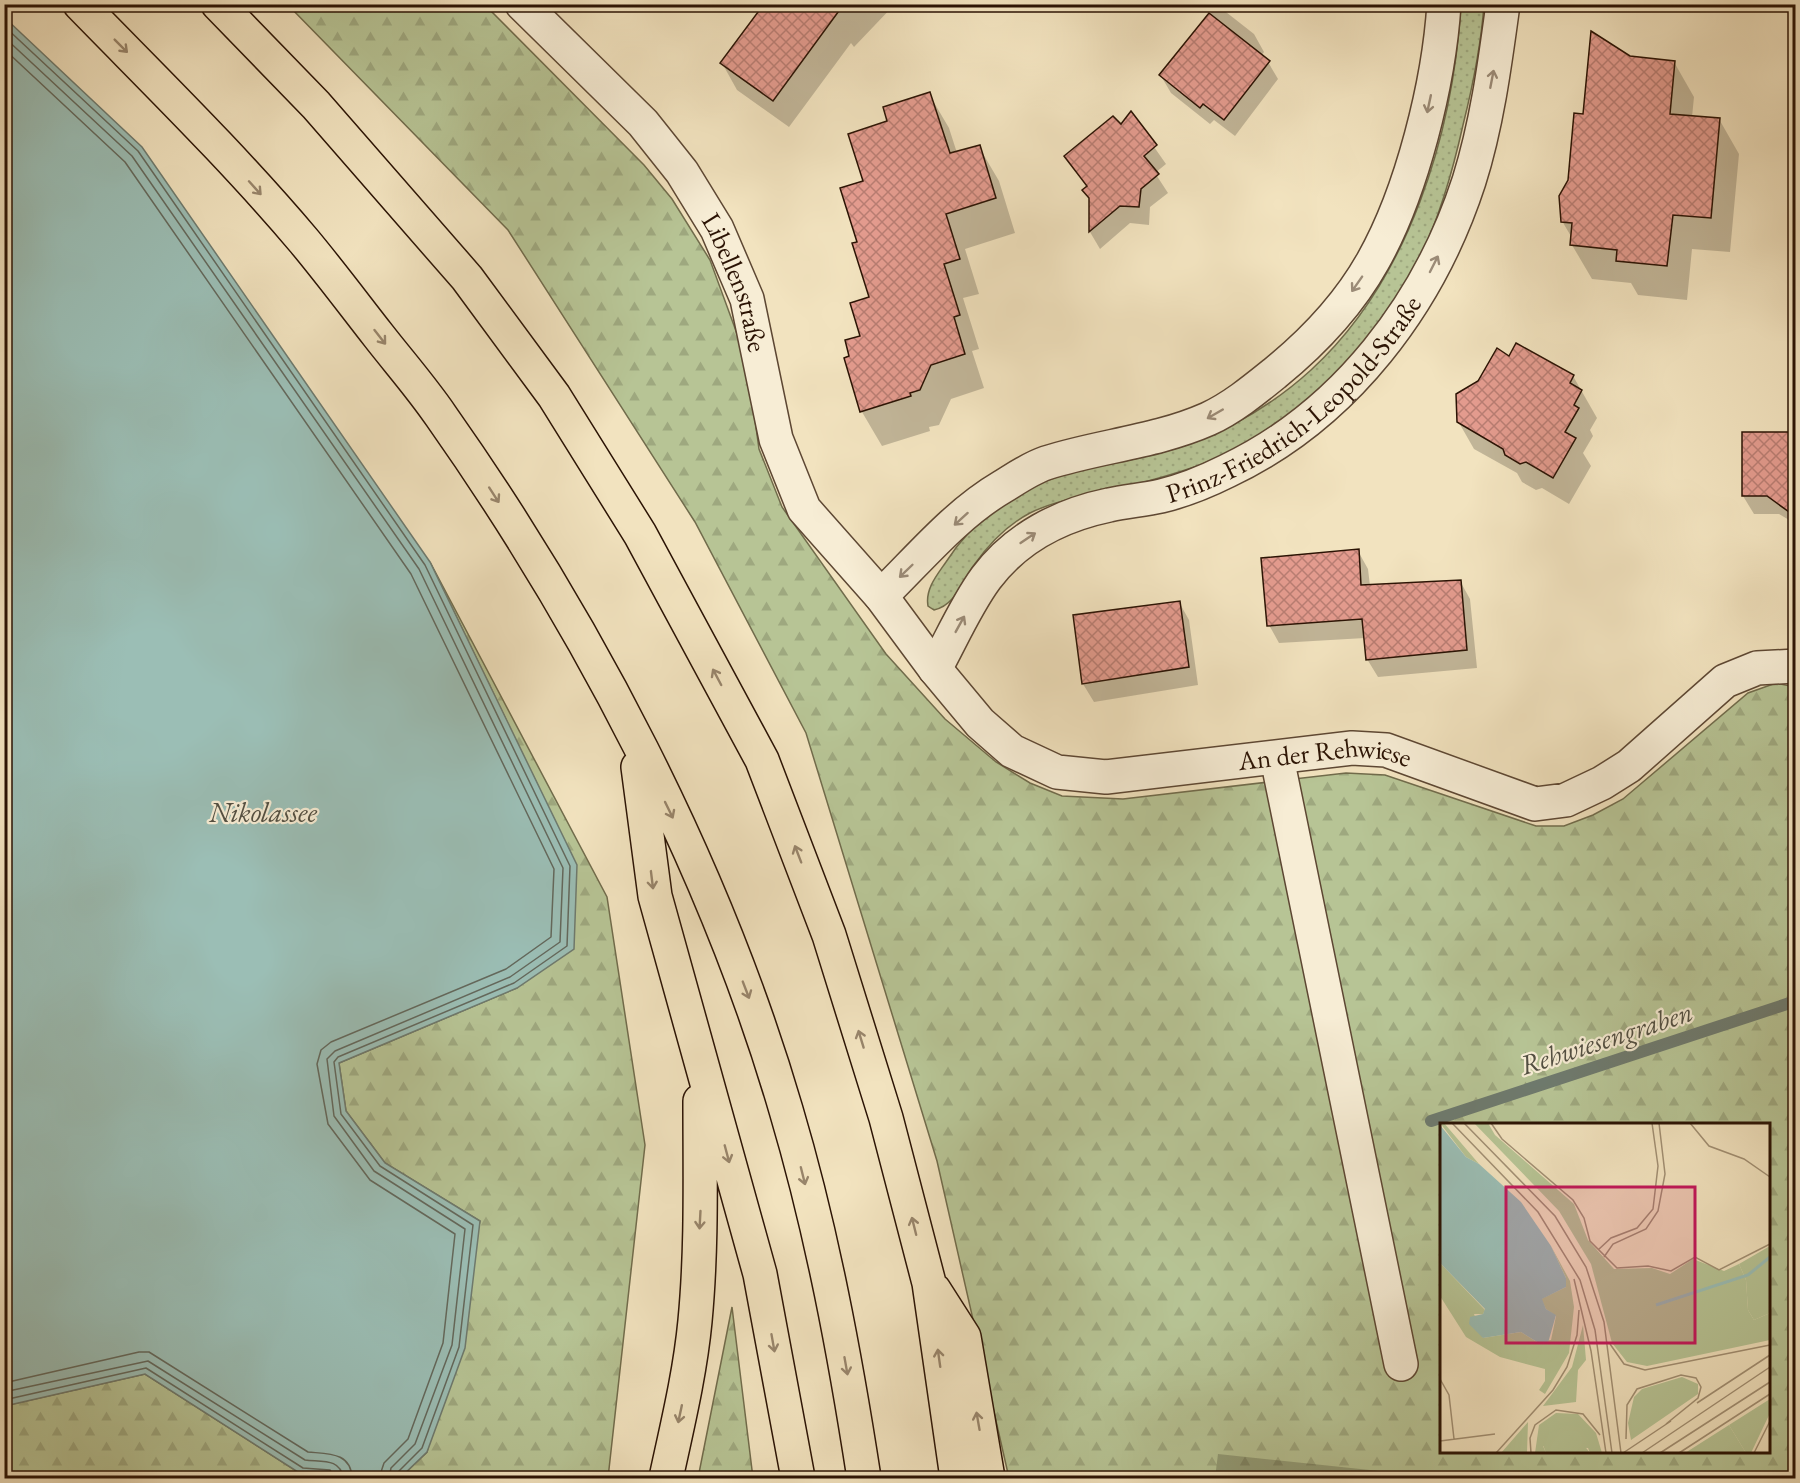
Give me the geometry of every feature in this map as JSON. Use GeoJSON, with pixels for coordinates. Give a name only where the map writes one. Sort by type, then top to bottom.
{"type":"FeatureCollection","features":[{"type":"Feature","properties":{"kind":"highway"},"geometry":{"type":"LineString","coordinates":[[80,4],[192,119],[304,241],[440,414],[524,541],[593,655],[705,885],[750,1000],[786,1111],[827,1270],[846,1361],[864,1479]]}},
{"type":"Feature","properties":{"kind":"highway"},"geometry":{"type":"LineString","coordinates":[[218,4],[316,105],[467,278],[554,396],[640,534],[762,760],[829,935],[886,1118],[929,1283],[957,1479]]}},
{"type":"Feature","properties":{"kind":"highway"},"geometry":{"type":"LineString","coordinates":[[634,739],[655,896],[760,1275],[798,1479]]}},
{"type":"Feature","properties":{"kind":"highway"},"geometry":{"type":"LineString","coordinates":[[666,1479],[695,1322],[701,1201],[700,1057]]}},
{"type":"Feature","properties":{"kind":"highway"},"geometry":{"type":"LineString","coordinates":[[929,1283],[964,1336],[988,1479]]}},
{"type":"Feature","properties":{"kind":"street","name":"Libellenstraße"},"geometry":{"type":"LineString","coordinates":[[522,4],[643,123],[682,172],[717,230],[747,298],[776,439],[804,509],[881,596]]}},
{"type":"Feature","properties":{"kind":"street","name":"Prinz-Friedrich-Leopold-Straße"},"geometry":{"type":"LineString","coordinates":[[881,596],[963,516],[1000,488],[1044,464],[1163,435],[1209,418],[1250,393],[1308,346],[1347,299],[1373,261],[1396,210],[1424,126],[1442,41],[1444,4]]}},
{"type":"Feature","properties":{"kind":"street","name":"Prinz-Friedrich-Leopold-Straße"},"geometry":{"type":"LineString","coordinates":[[935,669],[986,578],[1021,542],[1053,522],[1107,505],[1162,496],[1226,472],[1281,442],[1334,400],[1380,349],[1422,287],[1450,232],[1465,190],[1482,128],[1503,4]]}},
{"type":"Feature","properties":{"kind":"street","name":"An der Rehwiese"},"geometry":{"type":"LineString","coordinates":[[881,596],[935,669],[980,723],[1012,751],[1057,771],[1106,777],[1352,748],[1386,750],[1535,804],[1566,800],[1602,783],[1629,766],[1725,681],[1757,668],[1796,666]]}},
{"type":"Feature","properties":{"kind":"street"},"geometry":{"type":"LineString","coordinates":[[1277,758],[1401,1364]]}},
{"type":"Feature","properties":{"kind":"green space"},"geometry":{"type":"Polygon","coordinates":[[[288,5],[485,5],[644,165],[672,199],[710,260],[747,361],[759,449],[782,507],[886,654],[945,719],[996,762],[1030,783],[1062,796],[1123,799],[1346,773],[1385,775],[1536,826],[1564,826],[1593,815],[1623,799],[1748,693],[1776,683],[1795,687],[1795,1478],[1009,1478],[937,1161],[806,733],[695,522],[508,230],[288,5]]]}},
{"type":"Feature","properties":{"kind":"green space"},"geometry":{"type":"Polygon","coordinates":[[[1461,5],[1484,5],[1473,80],[1445,193],[1434,226],[1402,292],[1381,324],[1357,354],[1330,382],[1300,407],[1268,430],[1235,449],[1179,472],[1060,502],[1030,513],[1006,529],[986,550],[948,603],[934,610],[928,606],[928,594],[932,582],[958,545],[987,516],[1003,504],[1038,484],[1057,477],[1163,452],[1192,443],[1224,429],[1284,393],[1311,370],[1345,334],[1375,293],[1399,249],[1420,202],[1436,153],[1448,104],[1461,5]]]}},
{"type":"Feature","properties":{"kind":"green space"},"geometry":{"type":"Polygon","coordinates":[[[430,562],[607,897],[645,1145],[608,1478],[400,1478],[427,1452],[480,1221],[385,1163],[346,1111],[339,1063],[517,988],[576,865],[430,562]]]}},
{"type":"Feature","properties":{"kind":"green space"},"geometry":{"type":"Polygon","coordinates":[[[732,1307],[753,1478],[698,1478],[732,1307]]]}},
{"type":"Feature","properties":{"kind":"green space"},"geometry":{"type":"Polygon","coordinates":[[[145,1374],[301,1474],[380,1478],[5,1478],[4,1406],[145,1374]]]}},
{"type":"Feature","properties":{"kind":"water","name":"Nikolassee"},"geometry":{"type":"Polygon","coordinates":[[[5,18],[142,147],[430,562],[577,865],[574,949],[517,988],[339,1063],[346,1111],[385,1163],[480,1221],[465,1348],[427,1452],[400,1478],[301,1474],[145,1374],[5,1406],[5,18]]]}},
{"type":"Feature","properties":{"kind":"building"},"geometry":{"type":"Polygon","coordinates":[[[764,4],[844,4],[773,101],[720,63],[764,4]]]}},
{"type":"Feature","properties":{"kind":"building"},"geometry":{"type":"Polygon","coordinates":[[[1209,13],[1270,61],[1224,120],[1203,104],[1200,108],[1159,75],[1209,13]]]}},
{"type":"Feature","properties":{"kind":"building"},"geometry":{"type":"Polygon","coordinates":[[[1591,31],[1630,56],[1675,61],[1670,114],[1720,118],[1711,218],[1673,215],[1667,266],[1616,261],[1617,250],[1570,245],[1572,223],[1561,222],[1559,196],[1568,180],[1574,113],[1583,114],[1591,31]]]}},
{"type":"Feature","properties":{"kind":"building"},"geometry":{"type":"Polygon","coordinates":[[[930,92],[950,153],[980,145],[996,198],[946,214],[960,259],[944,264],[960,315],[954,317],[965,354],[931,365],[920,390],[910,393],[911,396],[860,412],[844,358],[849,356],[845,340],[860,336],[850,303],[869,297],[852,243],[857,242],[840,188],[863,181],[848,134],[887,121],[883,107],[930,92]]]}},
{"type":"Feature","properties":{"kind":"building"},"geometry":{"type":"Polygon","coordinates":[[[1131,111],[1157,145],[1144,156],[1159,174],[1141,189],[1139,207],[1120,206],[1089,232],[1089,198],[1082,190],[1087,186],[1064,156],[1113,116],[1121,124],[1131,111]]]}},
{"type":"Feature","properties":{"kind":"building"},"geometry":{"type":"Polygon","coordinates":[[[1516,343],[1574,375],[1570,383],[1582,390],[1574,405],[1579,408],[1565,432],[1576,438],[1553,478],[1526,462],[1520,464],[1505,455],[1503,449],[1457,422],[1456,394],[1478,381],[1497,348],[1509,356],[1516,343]]]}},
{"type":"Feature","properties":{"kind":"building"},"geometry":{"type":"Polygon","coordinates":[[[1742,432],[1796,432],[1796,517],[1767,496],[1742,496],[1742,432]]]}},
{"type":"Feature","properties":{"kind":"building"},"geometry":{"type":"Polygon","coordinates":[[[1359,549],[1361,585],[1461,580],[1467,650],[1366,660],[1362,619],[1267,626],[1261,558],[1359,549]]]}},
{"type":"Feature","properties":{"kind":"building"},"geometry":{"type":"Polygon","coordinates":[[[1180,601],[1189,667],[1082,684],[1073,615],[1180,601]]]}},
{"type":"Feature","properties":{"kind":"waterway","name":"Rehwiesengraben"},"geometry":{"type":"LineString","coordinates":[[1431,1121],[1796,1001]]}}]}
